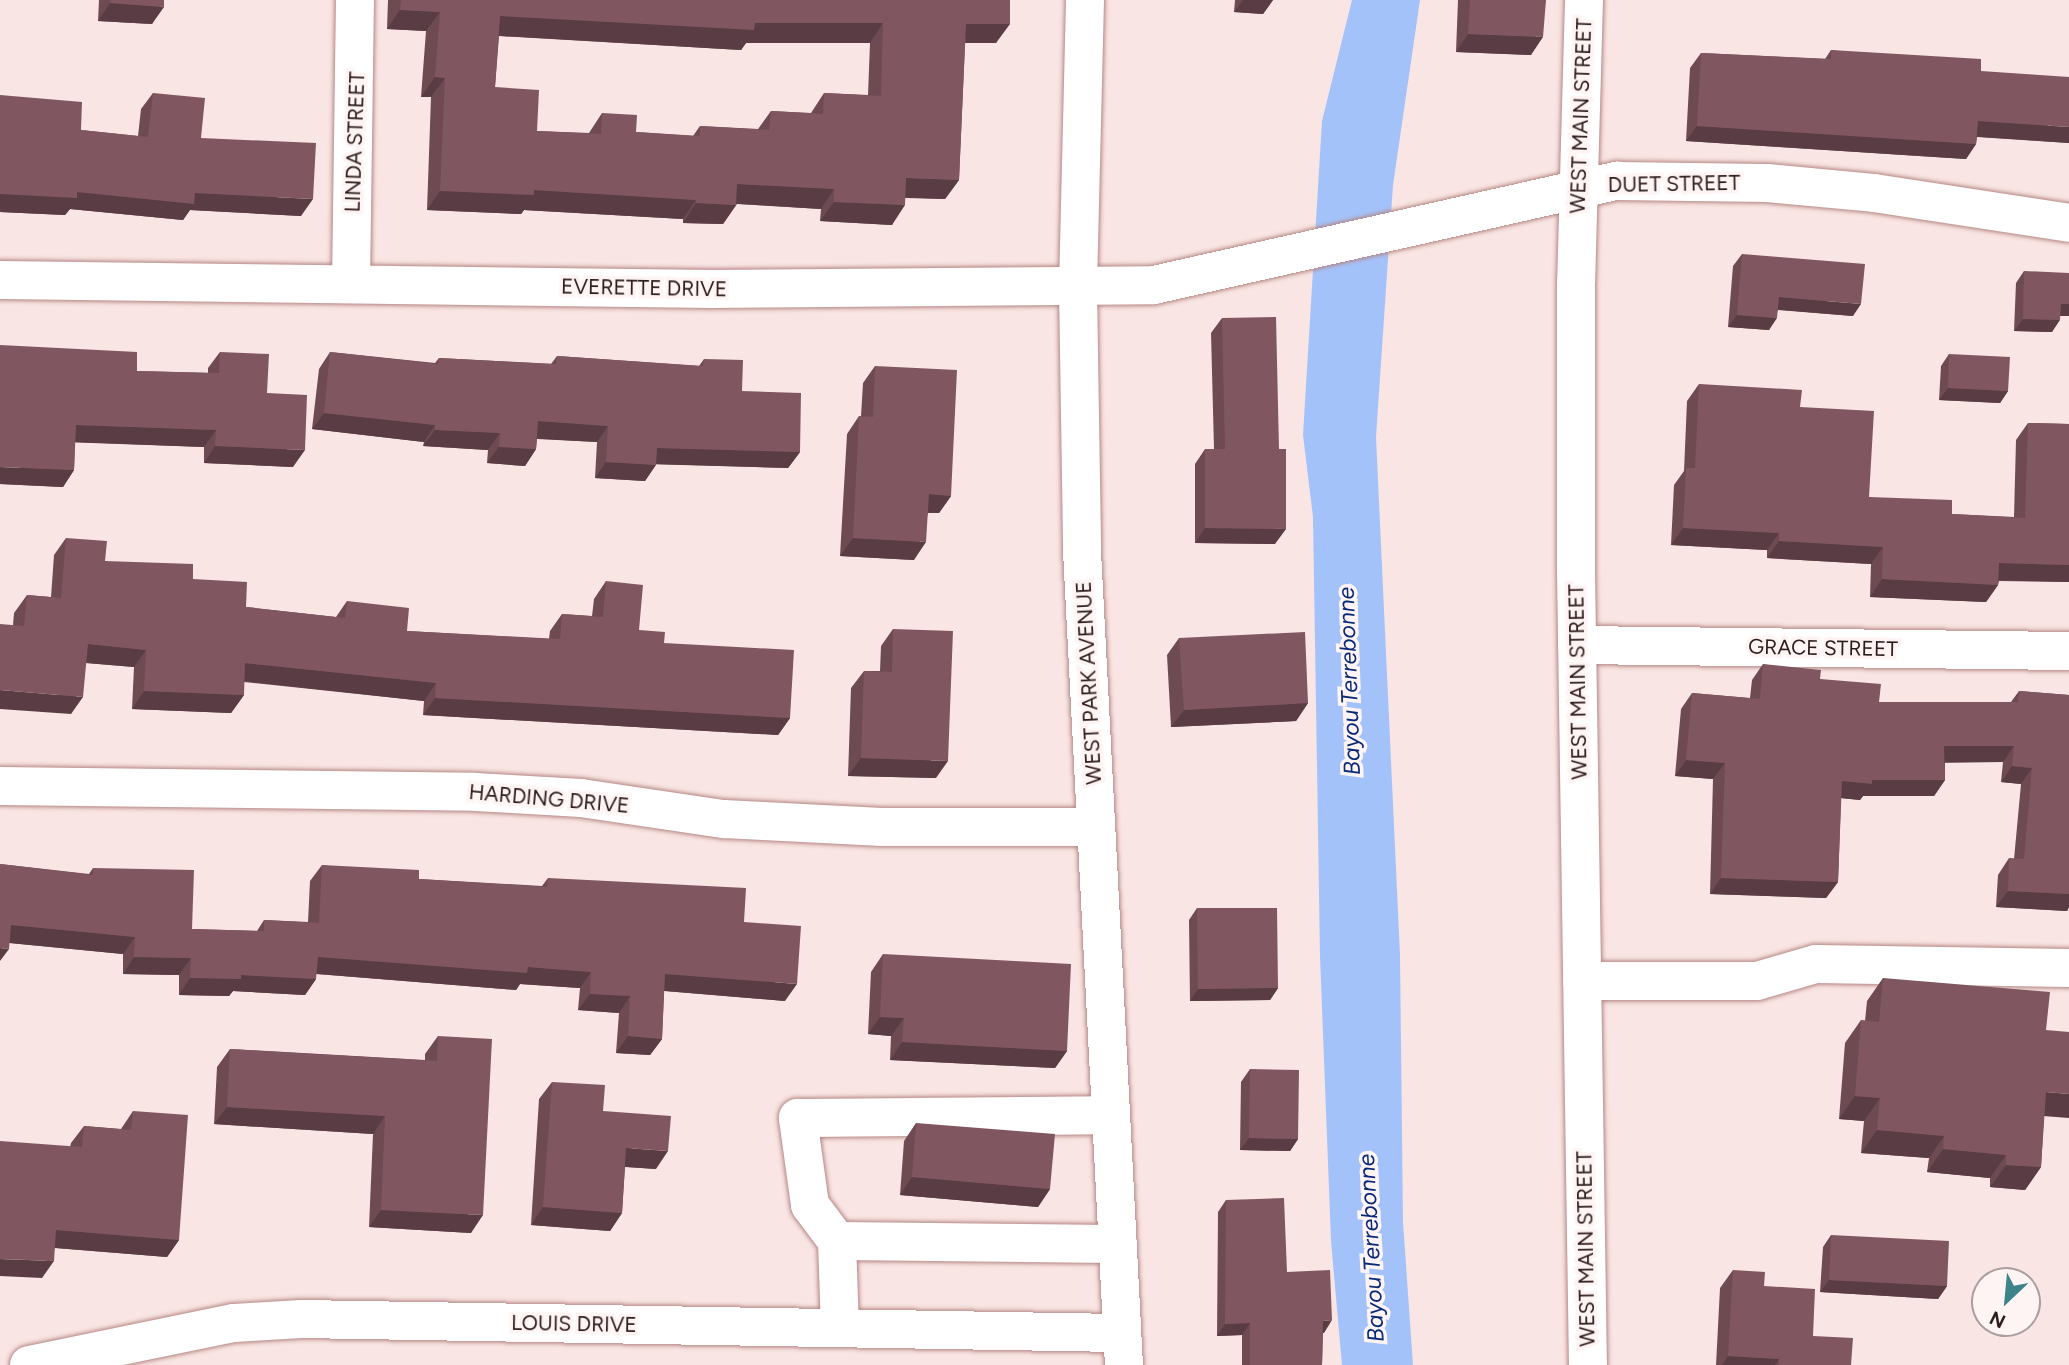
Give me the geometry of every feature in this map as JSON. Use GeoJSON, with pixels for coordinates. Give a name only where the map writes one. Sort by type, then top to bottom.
{"type":"FeatureCollection","features":[{"type":"Feature","properties":{"kind":"street","name":"LINDA STREET"},"geometry":{"type":"LineString","coordinates":[[351,284],[355,0]]}},
{"type":"Feature","properties":{"kind":"street","name":"WEST PARK AVENUE"},"geometry":{"type":"LineString","coordinates":[[1085,0],[1078,288],[1082,551],[1123,1349]]}},
{"type":"Feature","properties":{"kind":"street","name":"WEST MAIN STREET"},"geometry":{"type":"LineString","coordinates":[[1584,0],[1578,188],[1577,645],[1588,1365]]}},
{"type":"Feature","properties":{"kind":"street","name":"DUET STREET"},"geometry":{"type":"LineString","coordinates":[[1284,254],[1617,181],[1768,183],[1874,193],[2069,223]]}},
{"type":"Feature","properties":{"kind":"street","name":"EVERETTE DRIVE"},"geometry":{"type":"LineString","coordinates":[[0,280],[1078,288],[1154,285],[1284,254]]}},
{"type":"Feature","properties":{"kind":"street","name":"GRACE STREET"},"geometry":{"type":"LineString","coordinates":[[1577,645],[2069,651]]}},
{"type":"Feature","properties":{"kind":"street","name":"HARDING DRIVE"},"geometry":{"type":"LineString","coordinates":[[0,786],[476,792],[581,798],[724,819],[882,827],[1096,827]]}},
{"type":"Feature","properties":{"kind":"street"},"geometry":{"type":"LineString","coordinates":[[1582,981],[1757,981],[1816,964],[2069,968]]}},
{"type":"Feature","properties":{"kind":"street"},"geometry":{"type":"LineString","coordinates":[[840,1328],[836,1241],[810,1205],[798,1118],[1111,1115]]}},
{"type":"Feature","properties":{"kind":"street"},"geometry":{"type":"LineString","coordinates":[[836,1241],[1118,1244]]}},
{"type":"Feature","properties":{"kind":"street","name":"LOUIS DRIVE"},"geometry":{"type":"LineString","coordinates":[[29,1365],[234,1323],[301,1319],[840,1328],[1123,1349]]}},
{"type":"Feature","properties":{"kind":"water","name":"Bayou Terrebonne"},"geometry":{"type":"Polygon","coordinates":[[[1352,0],[1420,0],[1393,185],[1376,437],[1400,955],[1403,1222],[1413,1365],[1342,1365],[1331,1241],[1320,956],[1313,517],[1303,435],[1322,121],[1352,0]]]}},
{"type":"Feature","properties":{"kind":"building"},"geometry":{"type":"Polygon","coordinates":[[[110,0],[164,0],[164,7],[110,3],[110,0]]]}},
{"type":"Feature","properties":{"kind":"building"},"geometry":{"type":"Polygon","coordinates":[[[401,0],[1010,0],[1010,24],[966,24],[959,180],[906,178],[905,205],[834,202],[834,189],[737,184],[736,205],[534,190],[534,195],[440,191],[445,78],[435,77],[440,12],[400,10],[401,0]],[[500,16],[495,87],[539,90],[537,131],[601,134],[602,113],[637,115],[636,132],[700,136],[700,126],[769,130],[771,111],[823,114],[824,93],[881,96],[883,23],[755,23],[754,30],[500,16]]]}},
{"type":"Feature","properties":{"kind":"building"},"geometry":{"type":"Polygon","coordinates":[[[1470,0],[1546,0],[1543,37],[1468,34],[1470,0]]]}},
{"type":"Feature","properties":{"kind":"building"},"geometry":{"type":"Polygon","coordinates":[[[1831,50],[1981,59],[1981,71],[2069,77],[2069,127],[1978,121],[1976,144],[1697,126],[1701,53],[1831,59],[1831,50]]]}},
{"type":"Feature","properties":{"kind":"building"},"geometry":{"type":"Polygon","coordinates":[[[153,93],[205,98],[201,138],[316,143],[313,199],[195,193],[194,204],[77,192],[77,198],[0,194],[0,95],[82,102],[81,130],[148,137],[153,93]]]}},
{"type":"Feature","properties":{"kind":"building"},"geometry":{"type":"Polygon","coordinates":[[[1742,254],[1865,264],[1861,304],[1779,297],[1777,318],[1737,315],[1742,254]]]}},
{"type":"Feature","properties":{"kind":"building"},"geometry":{"type":"Polygon","coordinates":[[[2024,271],[2069,273],[2069,304],[2061,304],[2060,320],[2023,319],[2024,271]]]}},
{"type":"Feature","properties":{"kind":"building"},"geometry":{"type":"Polygon","coordinates":[[[1276,317],[1279,449],[1286,449],[1286,529],[1205,528],[1205,449],[1225,449],[1222,318],[1276,317]]]}},
{"type":"Feature","properties":{"kind":"building"},"geometry":{"type":"Polygon","coordinates":[[[0,345],[137,352],[137,371],[219,373],[220,352],[269,354],[267,393],[307,395],[305,450],[215,446],[216,430],[76,425],[74,470],[0,467],[0,345]]]}},
{"type":"Feature","properties":{"kind":"building"},"geometry":{"type":"Polygon","coordinates":[[[330,352],[438,364],[439,358],[556,364],[557,356],[703,366],[704,359],[743,360],[742,391],[801,393],[800,452],[657,448],[656,465],[606,462],[608,426],[538,421],[536,449],[499,447],[500,433],[435,430],[435,425],[324,413],[330,352]]]}},
{"type":"Feature","properties":{"kind":"building"},"geometry":{"type":"Polygon","coordinates":[[[1949,354],[2010,357],[2008,391],[1948,388],[1949,354]]]}},
{"type":"Feature","properties":{"kind":"building"},"geometry":{"type":"Polygon","coordinates":[[[875,366],[957,370],[951,496],[929,494],[926,542],[853,538],[859,416],[873,417],[875,366]]]}},
{"type":"Feature","properties":{"kind":"building"},"geometry":{"type":"Polygon","coordinates":[[[1699,384],[1802,390],[1800,407],[1874,411],[1869,497],[1952,500],[1952,514],[2025,518],[2028,423],[2069,424],[2069,565],[1999,563],[1998,585],[1882,579],[1883,547],[1779,541],[1779,533],[1683,528],[1686,468],[1695,468],[1699,384]]]}},
{"type":"Feature","properties":{"kind":"building"},"geometry":{"type":"Polygon","coordinates":[[[66,538],[107,541],[105,561],[193,564],[193,579],[247,582],[246,607],[345,618],[347,601],[409,608],[407,631],[560,639],[562,614],[603,617],[606,581],[643,585],[639,630],[665,632],[664,643],[794,650],[790,718],[435,698],[436,683],[245,663],[244,695],[144,691],[146,650],[88,644],[83,697],[0,690],[0,624],[24,626],[27,595],[61,598],[66,538]]]}},
{"type":"Feature","properties":{"kind":"building"},"geometry":{"type":"Polygon","coordinates":[[[893,629],[953,631],[948,761],[861,758],[864,671],[892,672],[893,629]]]}},
{"type":"Feature","properties":{"kind":"building"},"geometry":{"type":"Polygon","coordinates":[[[1305,632],[1308,703],[1184,710],[1179,638],[1305,632]]]}},
{"type":"Feature","properties":{"kind":"building"},"geometry":{"type":"Polygon","coordinates":[[[1763,664],[1821,670],[1820,679],[1881,684],[1879,702],[2018,702],[2019,691],[2069,695],[2069,894],[2008,891],[2009,858],[2024,859],[2032,768],[2012,766],[2014,746],[1944,746],[1945,780],[1872,780],[1872,784],[1842,781],[1838,882],[1721,878],[1725,763],[1686,760],[1692,693],[1760,699],[1763,664]]]}},
{"type":"Feature","properties":{"kind":"building"},"geometry":{"type":"Polygon","coordinates":[[[0,864],[93,875],[93,868],[194,870],[192,929],[264,931],[264,920],[319,923],[322,865],[419,870],[419,879],[547,887],[548,878],[746,888],[744,922],[801,926],[797,984],[665,974],[662,1039],[628,1036],[630,996],[590,994],[591,972],[528,967],[527,973],[318,957],[316,979],[241,975],[241,979],[190,978],[191,958],[134,957],[135,937],[11,925],[9,949],[0,948],[0,864]]]}},
{"type":"Feature","properties":{"kind":"building"},"geometry":{"type":"Polygon","coordinates":[[[1197,908],[1277,908],[1278,988],[1198,989],[1197,908]]]}},
{"type":"Feature","properties":{"kind":"building"},"geometry":{"type":"Polygon","coordinates":[[[883,954],[1071,964],[1067,1051],[902,1042],[904,1018],[880,1017],[883,954]]]}},
{"type":"Feature","properties":{"kind":"building"},"geometry":{"type":"Polygon","coordinates":[[[1883,978],[2050,992],[2046,1030],[2069,1032],[2069,1094],[2046,1092],[2041,1167],[2006,1165],[2006,1155],[1943,1149],[1944,1136],[1877,1130],[1880,1098],[1855,1096],[1861,1020],[1879,1022],[1883,978]]]}},
{"type":"Feature","properties":{"kind":"building"},"geometry":{"type":"Polygon","coordinates":[[[438,1036],[492,1039],[483,1215],[381,1210],[385,1116],[227,1107],[230,1049],[437,1061],[438,1036]]]}},
{"type":"Feature","properties":{"kind":"building"},"geometry":{"type":"Polygon","coordinates":[[[1250,1069],[1299,1070],[1298,1139],[1249,1138],[1250,1069]]]}},
{"type":"Feature","properties":{"kind":"building"},"geometry":{"type":"Polygon","coordinates":[[[552,1082],[605,1085],[603,1111],[671,1116],[668,1151],[626,1148],[622,1213],[543,1207],[552,1082]]]}},
{"type":"Feature","properties":{"kind":"building"},"geometry":{"type":"Polygon","coordinates":[[[133,1111],[188,1115],[179,1240],[56,1230],[54,1261],[0,1259],[0,1141],[82,1147],[84,1126],[131,1130],[133,1111]]]}},
{"type":"Feature","properties":{"kind":"building"},"geometry":{"type":"Polygon","coordinates":[[[916,1123],[1055,1134],[1050,1189],[912,1177],[916,1123]]]}},
{"type":"Feature","properties":{"kind":"building"},"geometry":{"type":"Polygon","coordinates":[[[1284,1198],[1287,1272],[1330,1270],[1332,1320],[1323,1321],[1322,1365],[1250,1365],[1250,1323],[1225,1324],[1226,1200],[1284,1198]]]}},
{"type":"Feature","properties":{"kind":"building"},"geometry":{"type":"Polygon","coordinates":[[[1831,1235],[1949,1241],[1947,1286],[1829,1280],[1831,1235]]]}},
{"type":"Feature","properties":{"kind":"building"},"geometry":{"type":"Polygon","coordinates":[[[1733,1270],[1765,1272],[1764,1286],[1815,1289],[1813,1336],[1853,1338],[1851,1365],[1779,1365],[1779,1359],[1728,1356],[1733,1270]]]}}]}
